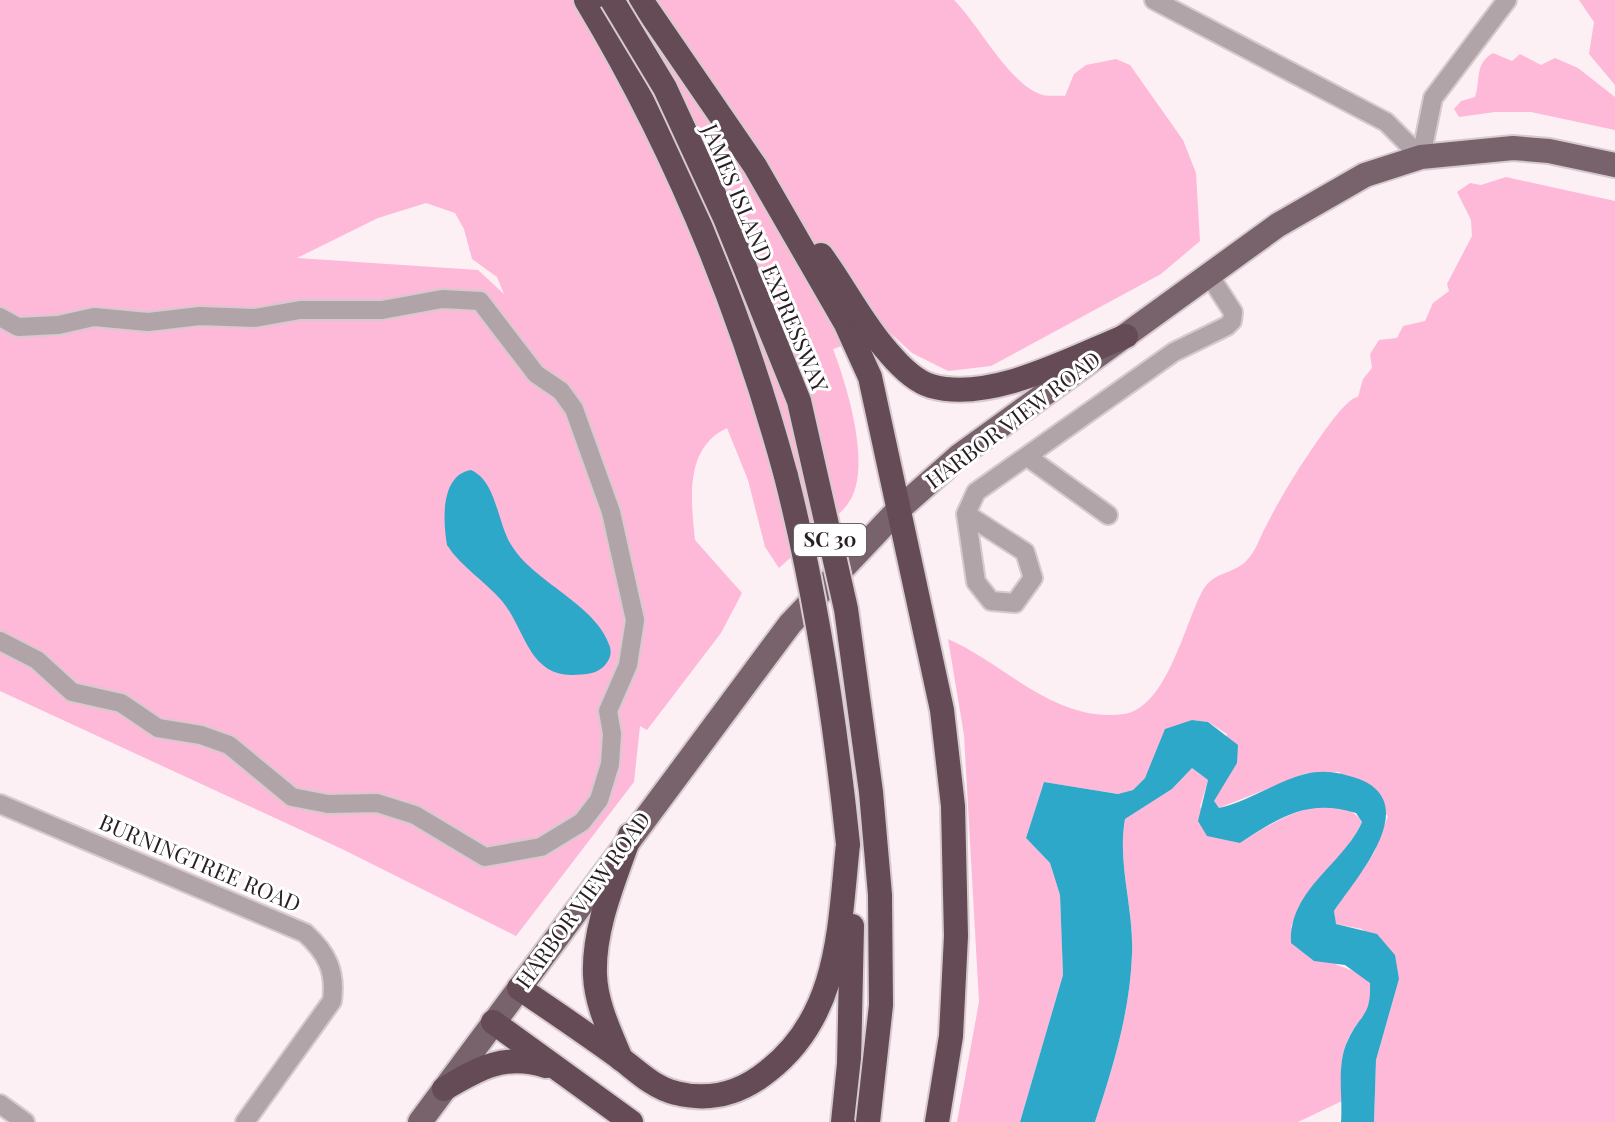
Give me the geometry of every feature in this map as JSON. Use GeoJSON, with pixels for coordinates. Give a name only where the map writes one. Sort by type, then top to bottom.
{"type":"FeatureCollection","features":[{"type":"Feature","properties":{"kind":"highway","name":"SC 30"},"geometry":{"type":"LineString","coordinates":[[586,0],[676,168],[747,346],[771,419],[806,558],[828,672],[848,844],[853,959],[843,1122]]}},
{"type":"Feature","properties":{"kind":"highway","name":"JAMES ISLAND EXPRESSWAY"},"geometry":{"type":"LineString","coordinates":[[612,0],[665,88],[725,218],[799,401],[806,430],[846,609],[872,807],[880,895],[881,1005],[868,1122]]}},
{"type":"Feature","properties":{"kind":"highway"},"geometry":{"type":"LineString","coordinates":[[641,0],[887,351],[911,375],[930,386],[966,390],[1024,378],[1126,336]]}},
{"type":"Feature","properties":{"kind":"highway"},"geometry":{"type":"LineString","coordinates":[[755,166],[862,356],[870,377],[942,710],[953,806],[956,936],[951,1036],[937,1122]]}},
{"type":"Feature","properties":{"kind":"highway"},"geometry":{"type":"LineString","coordinates":[[621,1059],[603,1015],[595,975],[599,930],[630,835]]}},
{"type":"Feature","properties":{"kind":"highway"},"geometry":{"type":"LineString","coordinates":[[519,988],[647,1080],[676,1093],[720,1097],[751,1085],[785,1058],[821,1006],[835,964],[848,844]]}},
{"type":"Feature","properties":{"kind":"highway"},"geometry":{"type":"LineString","coordinates":[[493,1022],[631,1122]]}},
{"type":"Feature","properties":{"kind":"highway"},"geometry":{"type":"LineString","coordinates":[[444,1089],[483,1066],[511,1059],[560,1070]]}},
{"type":"Feature","properties":{"kind":"main road","name":"HARBOR VIEW ROAD"},"geometry":{"type":"LineString","coordinates":[[420,1122],[630,835],[790,624],[898,510],[959,456],[1278,225],[1365,175],[1421,157],[1513,148],[1549,151],[1615,165]]}},
{"type":"Feature","properties":{"kind":"street"},"geometry":{"type":"LineString","coordinates":[[1154,0],[1386,122],[1421,157]]}},
{"type":"Feature","properties":{"kind":"street"},"geometry":{"type":"LineString","coordinates":[[1421,157],[1433,98],[1507,0]]}},
{"type":"Feature","properties":{"kind":"street"},"geometry":{"type":"LineString","coordinates":[[966,514],[1025,552],[1033,578],[1015,603],[991,601],[976,582],[966,514],[976,492],[1029,458],[1174,352],[1232,321],[1233,312],[1209,275]]}},
{"type":"Feature","properties":{"kind":"street"},"geometry":{"type":"LineString","coordinates":[[0,317],[18,327],[58,325],[94,317],[148,322],[200,316],[255,318],[300,310],[382,310],[442,299],[480,301],[536,374],[561,391],[574,409],[611,512],[635,620],[628,665],[608,711],[612,734],[610,764],[599,800],[582,822],[541,847],[485,857],[415,815],[377,803],[328,804],[292,797],[229,745],[201,735],[158,728],[121,703],[72,692],[37,660],[0,641]]}},
{"type":"Feature","properties":{"kind":"street"},"geometry":{"type":"LineString","coordinates":[[1029,458],[1108,515]]}},
{"type":"Feature","properties":{"kind":"street","name":"BURNINGTREE ROAD"},"geometry":{"type":"LineString","coordinates":[[0,804],[305,933],[322,949],[335,977],[332,1001],[245,1122]]}},
{"type":"Feature","properties":{"kind":"street"},"geometry":{"type":"LineString","coordinates":[[0,1104],[25,1122]]}},
{"type":"Feature","properties":{"kind":"shaded area"},"geometry":{"type":"Polygon","coordinates":[[[0,0],[954,0],[1005,66],[1028,88],[1040,94],[1065,96],[1074,74],[1086,65],[1116,59],[1130,65],[1183,140],[1196,173],[1200,241],[1161,274],[991,366],[948,371],[912,353],[887,330],[833,349],[855,428],[858,471],[855,490],[840,513],[779,568],[765,547],[748,480],[727,428],[703,448],[693,476],[695,540],[742,593],[721,633],[647,730],[640,726],[634,782],[516,936],[342,849],[0,691],[0,0]],[[426,203],[378,218],[297,258],[478,270],[504,294],[497,277],[472,259],[464,229],[455,213],[426,203]]]}},
{"type":"Feature","properties":{"kind":"shaded area"},"geometry":{"type":"Polygon","coordinates":[[[1579,0],[1615,0],[1615,85],[1589,54],[1594,22],[1579,0]]]}},
{"type":"Feature","properties":{"kind":"shaded area"},"geometry":{"type":"Polygon","coordinates":[[[1493,53],[1512,61],[1520,54],[1541,65],[1555,58],[1578,68],[1615,97],[1615,130],[1531,112],[1495,112],[1459,117],[1454,109],[1461,101],[1475,97],[1483,62],[1493,53]]]}},
{"type":"Feature","properties":{"kind":"shaded area"},"geometry":{"type":"Polygon","coordinates":[[[1506,177],[1615,201],[1615,1122],[1374,1122],[1376,1060],[1399,979],[1362,929],[1335,924],[1334,911],[1374,853],[1388,816],[1339,772],[1307,773],[1219,808],[1213,801],[1227,734],[1208,722],[1192,720],[1153,761],[1145,778],[1133,790],[1119,794],[1044,782],[1026,838],[1050,863],[1060,895],[1063,975],[1020,1122],[957,1122],[979,1002],[964,735],[948,639],[1053,701],[1075,710],[1124,714],[1139,708],[1152,697],[1163,681],[1203,590],[1213,579],[1242,565],[1250,556],[1298,470],[1344,406],[1358,397],[1363,379],[1372,368],[1370,354],[1379,340],[1397,338],[1403,326],[1425,321],[1433,303],[1449,291],[1447,284],[1472,236],[1471,220],[1457,192],[1470,183],[1481,185],[1506,177]]]}},
{"type":"Feature","properties":{"kind":"shaded area"},"geometry":{"type":"Polygon","coordinates":[[[1192,768],[1208,780],[1200,807],[1240,843],[1284,818],[1319,806],[1335,806],[1350,811],[1362,822],[1307,897],[1291,927],[1337,965],[1359,973],[1370,983],[1367,1009],[1348,1039],[1343,1054],[1342,1101],[1298,1122],[1095,1122],[1120,1039],[1131,976],[1132,937],[1123,852],[1125,819],[1172,789],[1192,768]]]}},
{"type":"Feature","properties":{"kind":"water"},"geometry":{"type":"Polygon","coordinates":[[[471,470],[486,483],[510,543],[520,557],[578,605],[603,632],[611,653],[599,670],[573,675],[546,668],[529,648],[502,601],[447,545],[445,512],[449,490],[461,474],[471,470]]]}},
{"type":"Feature","properties":{"kind":"water"},"geometry":{"type":"Polygon","coordinates":[[[1192,720],[1208,722],[1238,745],[1237,763],[1214,801],[1219,808],[1294,777],[1319,772],[1339,773],[1359,779],[1377,790],[1385,806],[1385,823],[1379,842],[1334,911],[1336,924],[1377,934],[1395,955],[1399,979],[1376,1060],[1374,1122],[1341,1122],[1344,1049],[1367,1009],[1370,983],[1345,965],[1314,961],[1291,943],[1299,907],[1362,822],[1356,813],[1339,809],[1309,809],[1282,818],[1240,843],[1207,836],[1198,821],[1208,780],[1192,768],[1172,789],[1125,819],[1123,853],[1132,937],[1131,976],[1120,1039],[1095,1122],[1020,1122],[1063,975],[1060,895],[1050,863],[1026,838],[1044,782],[1118,794],[1133,790],[1145,778],[1165,729],[1192,720]]]}}]}
